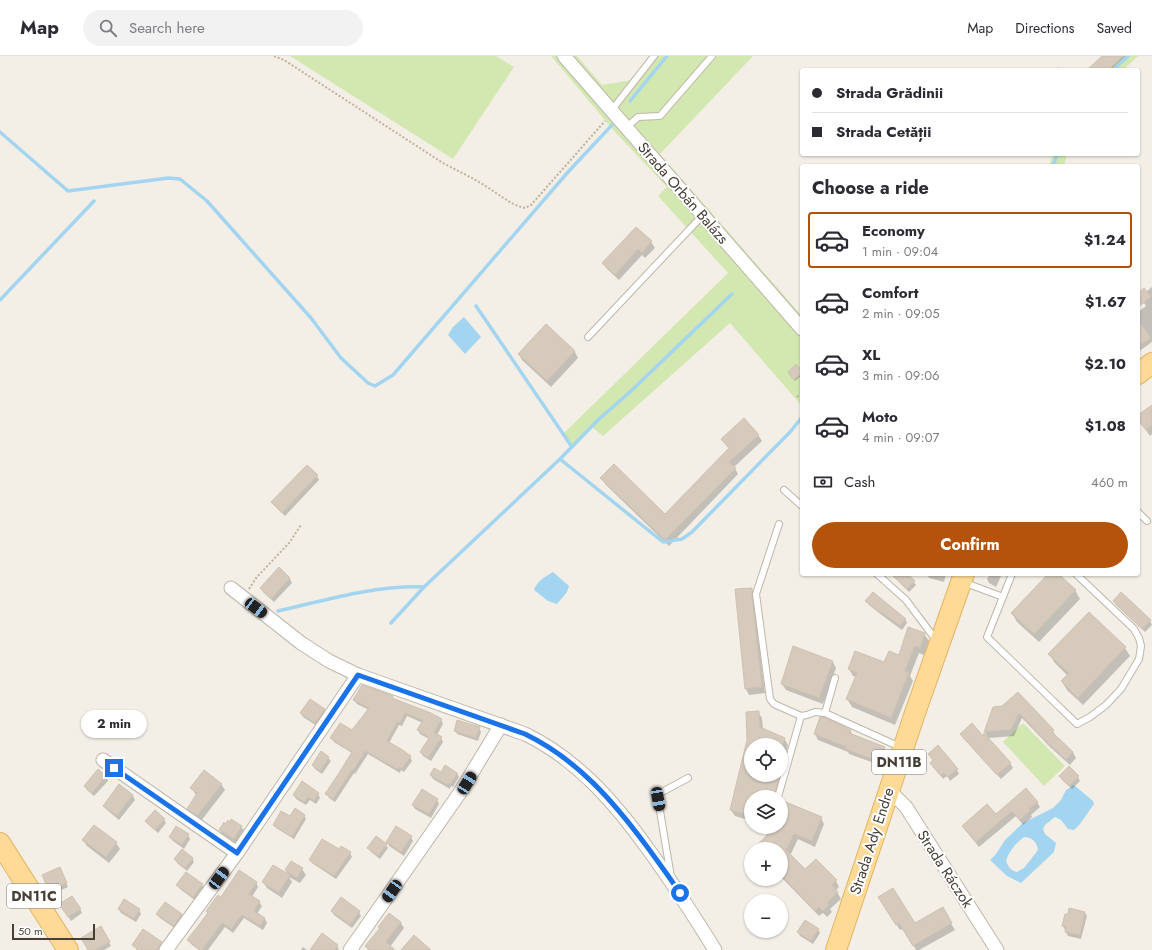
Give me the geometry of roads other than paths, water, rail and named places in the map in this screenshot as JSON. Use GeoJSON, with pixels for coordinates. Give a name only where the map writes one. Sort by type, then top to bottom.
{"type":"FeatureCollection","features":[{"type":"Feature","properties":{"kind":"main road"},"geometry":{"type":"LineString","coordinates":[[1140,372],[1152,363]]}},
{"type":"Feature","properties":{"kind":"main road","name":"Strada Ady Endre"},"geometry":{"type":"LineString","coordinates":[[836,950],[903,749],[963,578]]}},
{"type":"Feature","properties":{"kind":"main road","name":"DN11C"},"geometry":{"type":"LineString","coordinates":[[0,843],[68,950]]}},
{"type":"Feature","properties":{"kind":"street","name":"Strada Orbán Balázs"},"geometry":{"type":"LineString","coordinates":[[564,56],[800,327]]}},
{"type":"Feature","properties":{"kind":"street"},"geometry":{"type":"LineString","coordinates":[[231,588],[301,643],[330,661],[358,675],[525,734],[540,741],[568,760],[602,792],[624,817],[672,882],[715,950]]}},
{"type":"Feature","properties":{"kind":"street"},"geometry":{"type":"LineString","coordinates":[[166,950],[237,853],[358,675]]}},
{"type":"Feature","properties":{"kind":"street"},"geometry":{"type":"LineString","coordinates":[[350,950],[460,794],[501,725]]}},
{"type":"Feature","properties":{"kind":"street"},"geometry":{"type":"LineString","coordinates":[[103,760],[237,853]]}},
{"type":"Feature","properties":{"kind":"street","name":"Strada Ráczok"},"geometry":{"type":"LineString","coordinates":[[890,790],[906,807],[997,950]]}},
{"type":"Feature","properties":{"kind":"lane"},"geometry":{"type":"LineString","coordinates":[[612,112],[654,56]]}},
{"type":"Feature","properties":{"kind":"lane"},"geometry":{"type":"LineString","coordinates":[[626,128],[638,116],[660,116],[712,56]]}},
{"type":"Feature","properties":{"kind":"lane"},"geometry":{"type":"LineString","coordinates":[[588,337],[703,215]]}},
{"type":"Feature","properties":{"kind":"lane"},"geometry":{"type":"LineString","coordinates":[[784,490],[800,504]]}},
{"type":"Feature","properties":{"kind":"lane"},"geometry":{"type":"LineString","coordinates":[[1140,514],[1147,522]]}},
{"type":"Feature","properties":{"kind":"lane"},"geometry":{"type":"LineString","coordinates":[[779,524],[756,594],[770,699],[774,704],[801,716],[816,712],[825,713],[903,749]]}},
{"type":"Feature","properties":{"kind":"lane"},"geometry":{"type":"LineString","coordinates":[[879,576],[906,600],[939,644]]}},
{"type":"Feature","properties":{"kind":"lane"},"geometry":{"type":"LineString","coordinates":[[1011,576],[987,637],[1076,724],[1090,717],[1106,705],[1121,689],[1139,659],[1141,646],[1134,629],[1078,576]]}},
{"type":"Feature","properties":{"kind":"lane"},"geometry":{"type":"LineString","coordinates":[[963,578],[1003,597]]}},
{"type":"Feature","properties":{"kind":"lane"},"geometry":{"type":"LineString","coordinates":[[825,713],[835,678]]}},
{"type":"Feature","properties":{"kind":"lane"},"geometry":{"type":"LineString","coordinates":[[780,790],[801,716]]}},
{"type":"Feature","properties":{"kind":"lane"},"geometry":{"type":"LineString","coordinates":[[672,882],[658,799],[662,792],[688,778]]}},
{"type":"Feature","properties":{"kind":"water"},"geometry":{"type":"Polygon","coordinates":[[[464,317],[481,337],[465,354],[448,335],[453,327],[464,317]]]}},
{"type":"Feature","properties":{"kind":"water"},"geometry":{"type":"Polygon","coordinates":[[[553,572],[569,586],[567,592],[557,604],[548,601],[534,590],[544,577],[553,572]]]}},
{"type":"Feature","properties":{"kind":"water"},"geometry":{"type":"Polygon","coordinates":[[[1074,785],[1093,801],[1094,804],[1074,830],[1068,829],[1061,820],[1055,817],[1045,825],[1043,829],[1045,834],[1056,843],[1054,852],[1021,883],[1007,876],[990,860],[1005,840],[1023,823],[1053,808],[1061,800],[1066,790],[1074,785]],[[1024,837],[1011,851],[1006,861],[1013,871],[1017,872],[1024,868],[1038,850],[1034,840],[1024,837]]]}},
{"type":"Feature","properties":{"kind":"waterway"},"geometry":{"type":"LineString","coordinates":[[630,101],[667,56]]}},
{"type":"Feature","properties":{"kind":"waterway"},"geometry":{"type":"LineString","coordinates":[[1115,68],[1128,56]]}},
{"type":"Feature","properties":{"kind":"waterway"},"geometry":{"type":"LineString","coordinates":[[0,132],[68,191],[168,178],[180,179],[207,201],[311,318],[341,358],[368,383],[375,386],[393,375],[568,172],[612,125]]}},
{"type":"Feature","properties":{"kind":"waterway"},"geometry":{"type":"LineString","coordinates":[[1054,164],[1056,156]]}},
{"type":"Feature","properties":{"kind":"waterway"},"geometry":{"type":"LineString","coordinates":[[0,300],[94,201]]}},
{"type":"Feature","properties":{"kind":"waterway"},"geometry":{"type":"LineString","coordinates":[[560,459],[599,419],[631,391],[732,294]]}},
{"type":"Feature","properties":{"kind":"waterway"},"geometry":{"type":"LineString","coordinates":[[476,306],[572,447]]}},
{"type":"Feature","properties":{"kind":"waterway"},"geometry":{"type":"LineString","coordinates":[[391,623],[424,587],[560,459],[663,542],[682,539],[692,532],[791,431],[800,420]]}},
{"type":"Feature","properties":{"kind":"waterway"},"geometry":{"type":"LineString","coordinates":[[278,611],[332,598],[387,588],[424,587]]}}]}
